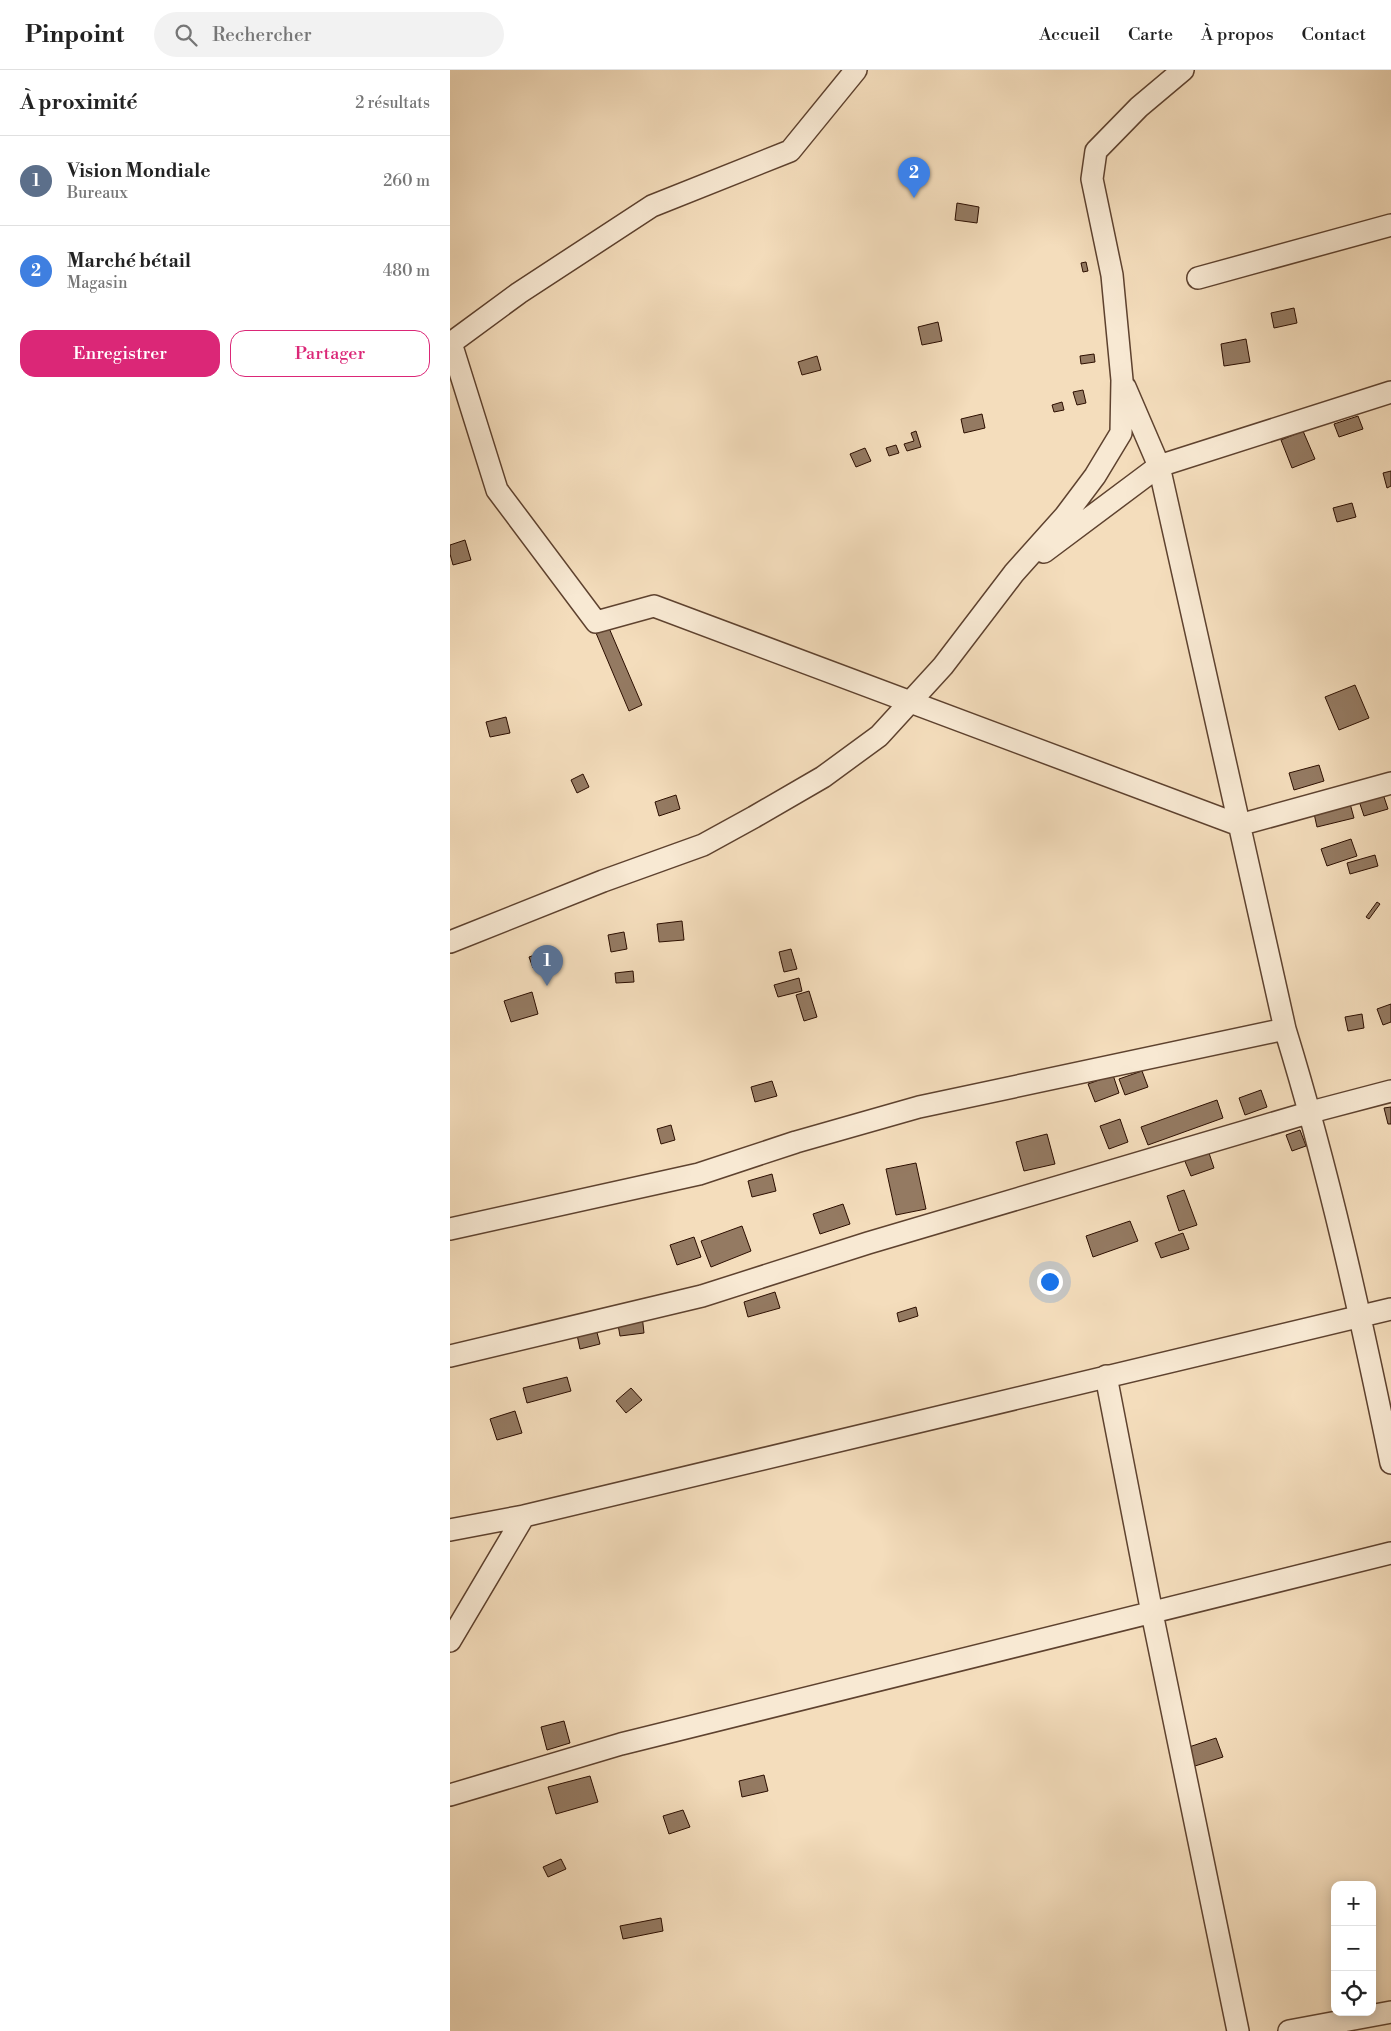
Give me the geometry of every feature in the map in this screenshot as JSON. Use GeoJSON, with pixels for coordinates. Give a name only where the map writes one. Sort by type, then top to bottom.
{"type":"FeatureCollection","features":[{"type":"Feature","properties":{"kind":"street"},"geometry":{"type":"LineString","coordinates":[[856,70],[790,151],[652,206],[519,293],[451,343],[497,490],[596,622],[654,606],[1239,825],[1391,782]]}},
{"type":"Feature","properties":{"kind":"street"},"geometry":{"type":"LineString","coordinates":[[450,942],[603,881],[704,845],[823,777],[879,736],[943,666],[1014,574],[1065,516],[1095,476],[1121,433],[1122,380],[1112,276],[1092,179],[1096,150],[1139,107],[1183,70]]}},
{"type":"Feature","properties":{"kind":"street"},"geometry":{"type":"LineString","coordinates":[[1198,278],[1390,229]]}},
{"type":"Feature","properties":{"kind":"street"},"geometry":{"type":"LineString","coordinates":[[1122,380],[1159,466],[1285,1029],[1311,1112],[1361,1317],[1391,1463]]}},
{"type":"Feature","properties":{"kind":"street"},"geometry":{"type":"LineString","coordinates":[[1014,574],[1082,526],[1159,466],[1391,392]]}},
{"type":"Feature","properties":{"kind":"street"},"geometry":{"type":"LineString","coordinates":[[450,1229],[700,1174],[796,1142],[918,1107],[1285,1029]]}},
{"type":"Feature","properties":{"kind":"street"},"geometry":{"type":"LineString","coordinates":[[450,1356],[702,1296],[868,1243],[1311,1112],[1391,1091]]}},
{"type":"Feature","properties":{"kind":"street"},"geometry":{"type":"LineString","coordinates":[[450,1530],[524,1516],[1391,1309]]}},
{"type":"Feature","properties":{"kind":"street"},"geometry":{"type":"LineString","coordinates":[[1106,1376],[1152,1613],[1238,2031]]}},
{"type":"Feature","properties":{"kind":"street"},"geometry":{"type":"LineString","coordinates":[[450,1641],[524,1516]]}},
{"type":"Feature","properties":{"kind":"street"},"geometry":{"type":"LineString","coordinates":[[450,1795],[620,1744],[1391,1553]]}},
{"type":"Feature","properties":{"kind":"street"},"geometry":{"type":"LineString","coordinates":[[1289,2031],[1391,2012]]}},
{"type":"Feature","properties":{"kind":"building"},"geometry":{"type":"Polygon","coordinates":[[[957,203],[979,207],[977,223],[955,220],[957,203]]]}},
{"type":"Feature","properties":{"kind":"building"},"geometry":{"type":"Polygon","coordinates":[[[1086,262],[1088,271],[1083,272],[1081,263],[1086,262]]]}},
{"type":"Feature","properties":{"kind":"building"},"geometry":{"type":"Polygon","coordinates":[[[1294,308],[1297,323],[1274,328],[1271,313],[1294,308]]]}},
{"type":"Feature","properties":{"kind":"building"},"geometry":{"type":"Polygon","coordinates":[[[938,322],[942,341],[922,345],[918,327],[938,322]]]}},
{"type":"Feature","properties":{"kind":"building"},"geometry":{"type":"Polygon","coordinates":[[[1246,339],[1250,362],[1224,366],[1221,344],[1246,339]]]}},
{"type":"Feature","properties":{"kind":"building"},"geometry":{"type":"Polygon","coordinates":[[[1094,354],[1095,362],[1081,364],[1080,356],[1094,354]]]}},
{"type":"Feature","properties":{"kind":"building"},"geometry":{"type":"Polygon","coordinates":[[[817,356],[821,370],[802,375],[798,362],[817,356]]]}},
{"type":"Feature","properties":{"kind":"building"},"geometry":{"type":"Polygon","coordinates":[[[1083,390],[1086,403],[1077,405],[1073,392],[1083,390]]]}},
{"type":"Feature","properties":{"kind":"building"},"geometry":{"type":"Polygon","coordinates":[[[1062,402],[1064,410],[1054,412],[1052,405],[1062,402]]]}},
{"type":"Feature","properties":{"kind":"building"},"geometry":{"type":"Polygon","coordinates":[[[982,414],[985,428],[964,433],[961,419],[982,414]]]}},
{"type":"Feature","properties":{"kind":"building"},"geometry":{"type":"Polygon","coordinates":[[[1358,416],[1363,429],[1339,437],[1334,424],[1358,416]]]}},
{"type":"Feature","properties":{"kind":"building"},"geometry":{"type":"Polygon","coordinates":[[[916,431],[921,447],[907,451],[904,444],[914,441],[911,433],[916,431]]]}},
{"type":"Feature","properties":{"kind":"building"},"geometry":{"type":"Polygon","coordinates":[[[1303,431],[1315,459],[1292,468],[1281,440],[1303,431]]]}},
{"type":"Feature","properties":{"kind":"building"},"geometry":{"type":"Polygon","coordinates":[[[896,445],[899,453],[889,456],[886,448],[896,445]]]}},
{"type":"Feature","properties":{"kind":"building"},"geometry":{"type":"Polygon","coordinates":[[[865,448],[871,461],[856,467],[850,454],[865,448]]]}},
{"type":"Feature","properties":{"kind":"building"},"geometry":{"type":"Polygon","coordinates":[[[1391,471],[1391,486],[1387,488],[1383,473],[1391,471]]]}},
{"type":"Feature","properties":{"kind":"building"},"geometry":{"type":"Polygon","coordinates":[[[1352,503],[1356,517],[1337,522],[1333,508],[1352,503]]]}},
{"type":"Feature","properties":{"kind":"building"},"geometry":{"type":"Polygon","coordinates":[[[465,540],[471,560],[453,565],[450,545],[465,540]]]}},
{"type":"Feature","properties":{"kind":"building"},"geometry":{"type":"Polygon","coordinates":[[[609,628],[642,705],[629,711],[596,633],[609,628]]]}},
{"type":"Feature","properties":{"kind":"building"},"geometry":{"type":"Polygon","coordinates":[[[1355,685],[1369,718],[1339,730],[1325,697],[1355,685]]]}},
{"type":"Feature","properties":{"kind":"building"},"geometry":{"type":"Polygon","coordinates":[[[506,717],[510,733],[490,737],[486,722],[506,717]]]}},
{"type":"Feature","properties":{"kind":"building"},"geometry":{"type":"Polygon","coordinates":[[[1319,765],[1324,781],[1294,790],[1289,773],[1319,765]]]}},
{"type":"Feature","properties":{"kind":"building"},"geometry":{"type":"Polygon","coordinates":[[[583,774],[589,787],[577,793],[571,780],[583,774]]]}},
{"type":"Feature","properties":{"kind":"building"},"geometry":{"type":"Polygon","coordinates":[[[1383,794],[1388,809],[1364,816],[1359,801],[1383,794]]]}},
{"type":"Feature","properties":{"kind":"building"},"geometry":{"type":"Polygon","coordinates":[[[676,795],[680,809],[659,816],[655,802],[676,795]]]}},
{"type":"Feature","properties":{"kind":"building"},"geometry":{"type":"Polygon","coordinates":[[[1349,800],[1354,818],[1317,827],[1313,809],[1349,800]]]}},
{"type":"Feature","properties":{"kind":"building"},"geometry":{"type":"Polygon","coordinates":[[[1351,839],[1357,856],[1327,866],[1321,849],[1351,839]]]}},
{"type":"Feature","properties":{"kind":"building"},"geometry":{"type":"Polygon","coordinates":[[[1375,855],[1378,866],[1350,874],[1347,863],[1375,855]]]}},
{"type":"Feature","properties":{"kind":"building"},"geometry":{"type":"Polygon","coordinates":[[[1377,902],[1380,904],[1369,919],[1366,917],[1377,902]]]}},
{"type":"Feature","properties":{"kind":"building"},"geometry":{"type":"Polygon","coordinates":[[[682,921],[684,940],[659,942],[657,924],[682,921]]]}},
{"type":"Feature","properties":{"kind":"building"},"geometry":{"type":"Polygon","coordinates":[[[624,932],[627,949],[611,952],[608,935],[624,932]]]}},
{"type":"Feature","properties":{"kind":"building"},"geometry":{"type":"Polygon","coordinates":[[[552,949],[556,960],[533,968],[529,957],[552,949]]]}},
{"type":"Feature","properties":{"kind":"building"},"geometry":{"type":"Polygon","coordinates":[[[791,949],[797,969],[784,972],[779,952],[791,949]]]}},
{"type":"Feature","properties":{"kind":"building"},"geometry":{"type":"Polygon","coordinates":[[[633,971],[634,982],[616,983],[615,973],[633,971]]]}},
{"type":"Feature","properties":{"kind":"building"},"geometry":{"type":"Polygon","coordinates":[[[799,978],[802,991],[778,997],[774,985],[799,978]]]}},
{"type":"Feature","properties":{"kind":"building"},"geometry":{"type":"Polygon","coordinates":[[[809,991],[817,1017],[804,1021],[796,995],[809,991]]]}},
{"type":"Feature","properties":{"kind":"building"},"geometry":{"type":"Polygon","coordinates":[[[532,992],[538,1014],[511,1022],[504,1001],[532,992]]]}},
{"type":"Feature","properties":{"kind":"building"},"geometry":{"type":"Polygon","coordinates":[[[1391,1004],[1391,1022],[1383,1025],[1377,1009],[1391,1004]]]}},
{"type":"Feature","properties":{"kind":"building"},"geometry":{"type":"Polygon","coordinates":[[[1362,1014],[1364,1028],[1348,1031],[1345,1017],[1362,1014]]]}},
{"type":"Feature","properties":{"kind":"building"},"geometry":{"type":"Polygon","coordinates":[[[1142,1071],[1148,1087],[1125,1095],[1119,1079],[1142,1071]]]}},
{"type":"Feature","properties":{"kind":"building"},"geometry":{"type":"Polygon","coordinates":[[[1113,1075],[1119,1093],[1095,1102],[1088,1084],[1113,1075]]]}},
{"type":"Feature","properties":{"kind":"building"},"geometry":{"type":"Polygon","coordinates":[[[772,1081],[777,1096],[755,1102],[751,1087],[772,1081]]]}},
{"type":"Feature","properties":{"kind":"building"},"geometry":{"type":"Polygon","coordinates":[[[1261,1090],[1267,1107],[1245,1115],[1239,1098],[1261,1090]]]}},
{"type":"Feature","properties":{"kind":"building"},"geometry":{"type":"Polygon","coordinates":[[[1217,1100],[1223,1118],[1148,1145],[1141,1127],[1217,1100]]]}},
{"type":"Feature","properties":{"kind":"building"},"geometry":{"type":"Polygon","coordinates":[[[1391,1107],[1391,1124],[1388,1124],[1384,1108],[1391,1107]]]}},
{"type":"Feature","properties":{"kind":"building"},"geometry":{"type":"Polygon","coordinates":[[[1120,1119],[1128,1142],[1109,1149],[1100,1126],[1120,1119]]]}},
{"type":"Feature","properties":{"kind":"building"},"geometry":{"type":"Polygon","coordinates":[[[671,1125],[675,1140],[661,1144],[657,1129],[671,1125]]]}},
{"type":"Feature","properties":{"kind":"building"},"geometry":{"type":"Polygon","coordinates":[[[1300,1130],[1306,1146],[1292,1151],[1286,1135],[1300,1130]]]}},
{"type":"Feature","properties":{"kind":"building"},"geometry":{"type":"Polygon","coordinates":[[[1047,1134],[1055,1164],[1024,1171],[1016,1142],[1047,1134]]]}},
{"type":"Feature","properties":{"kind":"building"},"geometry":{"type":"Polygon","coordinates":[[[1208,1150],[1214,1168],[1191,1176],[1184,1159],[1208,1150]]]}},
{"type":"Feature","properties":{"kind":"building"},"geometry":{"type":"Polygon","coordinates":[[[916,1163],[926,1209],[896,1215],[886,1169],[916,1163]]]}},
{"type":"Feature","properties":{"kind":"building"},"geometry":{"type":"Polygon","coordinates":[[[772,1174],[776,1191],[752,1197],[748,1181],[772,1174]]]}},
{"type":"Feature","properties":{"kind":"building"},"geometry":{"type":"Polygon","coordinates":[[[1184,1190],[1197,1225],[1179,1231],[1167,1196],[1184,1190]]]}},
{"type":"Feature","properties":{"kind":"building"},"geometry":{"type":"Polygon","coordinates":[[[843,1204],[850,1224],[820,1234],[813,1214],[843,1204]]]}},
{"type":"Feature","properties":{"kind":"building"},"geometry":{"type":"Polygon","coordinates":[[[1130,1221],[1138,1241],[1093,1257],[1086,1236],[1130,1221]]]}},
{"type":"Feature","properties":{"kind":"building"},"geometry":{"type":"Polygon","coordinates":[[[742,1226],[751,1251],[711,1267],[701,1241],[742,1226]]]}},
{"type":"Feature","properties":{"kind":"building"},"geometry":{"type":"Polygon","coordinates":[[[1183,1233],[1189,1249],[1161,1258],[1155,1243],[1183,1233]]]}},
{"type":"Feature","properties":{"kind":"building"},"geometry":{"type":"Polygon","coordinates":[[[694,1237],[701,1257],[677,1265],[670,1245],[694,1237]]]}},
{"type":"Feature","properties":{"kind":"building"},"geometry":{"type":"Polygon","coordinates":[[[775,1292],[780,1308],[748,1317],[744,1302],[775,1292]]]}},
{"type":"Feature","properties":{"kind":"building"},"geometry":{"type":"Polygon","coordinates":[[[916,1307],[918,1316],[899,1322],[897,1313],[916,1307]]]}},
{"type":"Feature","properties":{"kind":"building"},"geometry":{"type":"Polygon","coordinates":[[[642,1315],[644,1333],[620,1336],[617,1319],[642,1315]]]}},
{"type":"Feature","properties":{"kind":"building"},"geometry":{"type":"Polygon","coordinates":[[[595,1325],[600,1344],[580,1349],[576,1330],[595,1325]]]}},
{"type":"Feature","properties":{"kind":"building"},"geometry":{"type":"Polygon","coordinates":[[[567,1377],[571,1391],[527,1403],[523,1388],[567,1377]]]}},
{"type":"Feature","properties":{"kind":"building"},"geometry":{"type":"Polygon","coordinates":[[[631,1388],[642,1400],[626,1413],[616,1401],[631,1388]]]}},
{"type":"Feature","properties":{"kind":"building"},"geometry":{"type":"Polygon","coordinates":[[[515,1411],[522,1433],[497,1440],[490,1419],[515,1411]]]}},
{"type":"Feature","properties":{"kind":"building"},"geometry":{"type":"Polygon","coordinates":[[[564,1721],[570,1743],[547,1750],[541,1727],[564,1721]]]}},
{"type":"Feature","properties":{"kind":"building"},"geometry":{"type":"Polygon","coordinates":[[[1216,1738],[1223,1757],[1195,1766],[1189,1747],[1216,1738]]]}},
{"type":"Feature","properties":{"kind":"building"},"geometry":{"type":"Polygon","coordinates":[[[764,1775],[768,1791],[742,1797],[739,1781],[764,1775]]]}},
{"type":"Feature","properties":{"kind":"building"},"geometry":{"type":"Polygon","coordinates":[[[590,1776],[598,1802],[556,1814],[548,1787],[590,1776]]]}},
{"type":"Feature","properties":{"kind":"building"},"geometry":{"type":"Polygon","coordinates":[[[683,1810],[690,1827],[669,1834],[663,1816],[683,1810]]]}},
{"type":"Feature","properties":{"kind":"building"},"geometry":{"type":"Polygon","coordinates":[[[561,1859],[566,1869],[548,1877],[543,1867],[561,1859]]]}},
{"type":"Feature","properties":{"kind":"building"},"geometry":{"type":"Polygon","coordinates":[[[661,1918],[663,1931],[623,1939],[620,1926],[661,1918]]]}},
{"type":"Feature","properties":{"kind":"place","name":"Marché bétail"},"geometry":{"type":"Point","coordinates":[914,198]}},
{"type":"Feature","properties":{"kind":"place","name":"Vision Mondiale"},"geometry":{"type":"Point","coordinates":[547,986]}}]}
